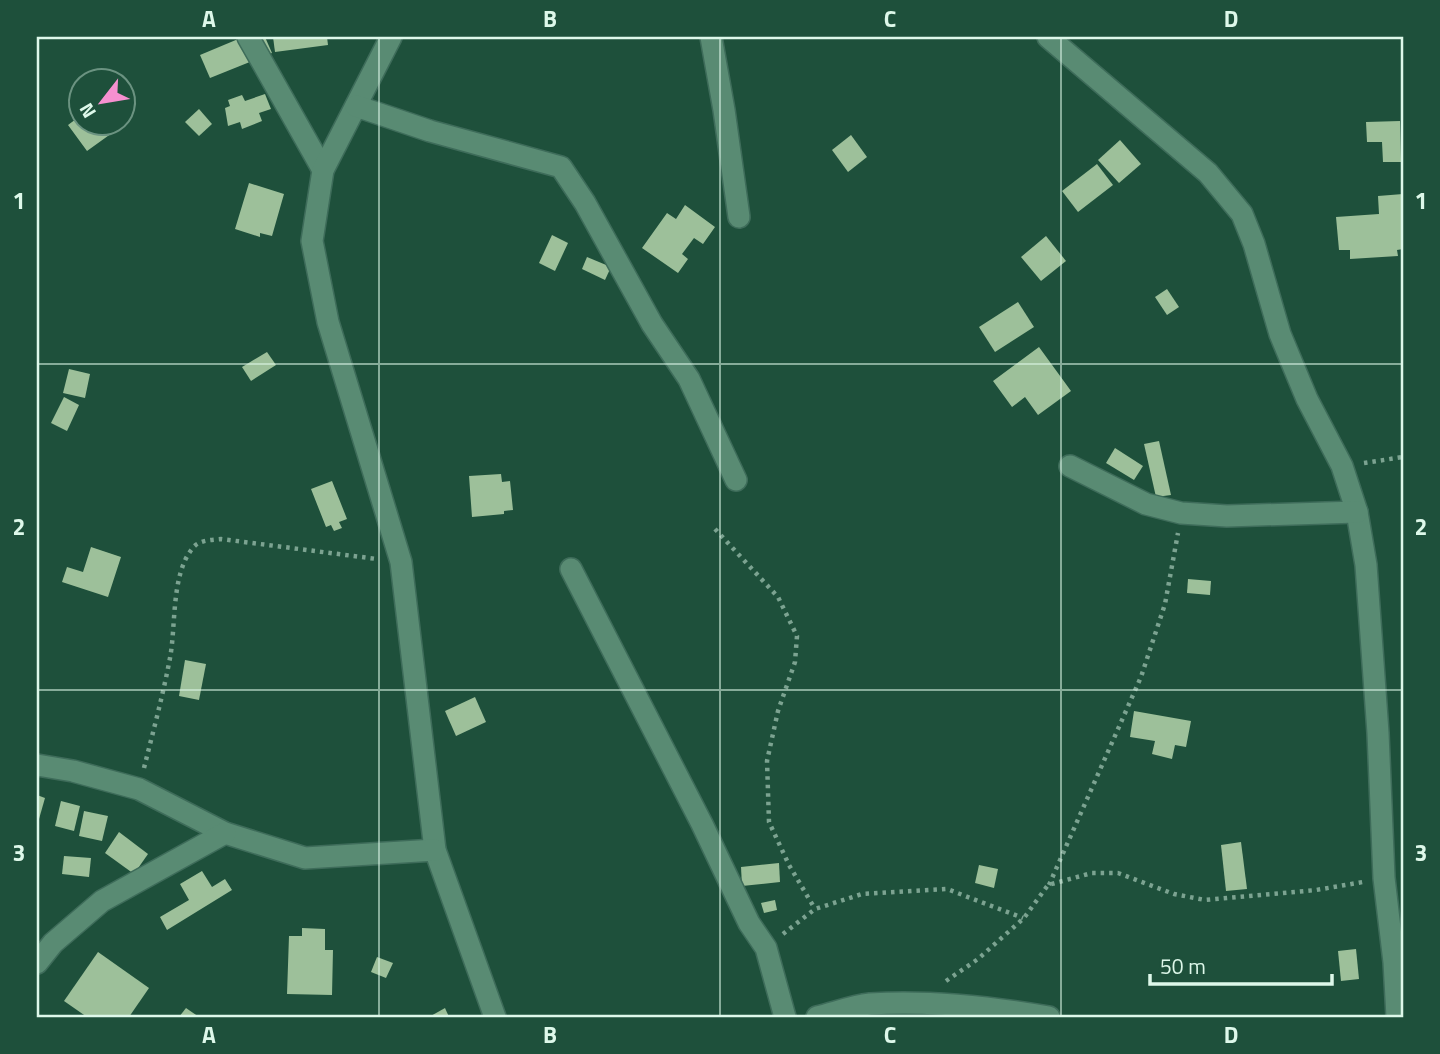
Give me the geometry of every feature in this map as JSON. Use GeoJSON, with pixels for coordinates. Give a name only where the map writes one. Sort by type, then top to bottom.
{"type":"FeatureCollection","features":[{"type":"Feature","properties":{"kind":"street"},"geometry":{"type":"LineString","coordinates":[[248,37],[323,170]]}},
{"type":"Feature","properties":{"kind":"street"},"geometry":{"type":"LineString","coordinates":[[391,37],[323,170],[312,241],[328,322],[401,562],[435,850],[495,1017]]}},
{"type":"Feature","properties":{"kind":"street"},"geometry":{"type":"LineString","coordinates":[[711,37],[739,217]]}},
{"type":"Feature","properties":{"kind":"street"},"geometry":{"type":"LineString","coordinates":[[1048,37],[1208,173],[1242,214],[1254,244],[1280,334],[1307,399],[1342,466],[1357,512],[1373,633],[1384,878],[1394,962],[1397,1017]]}},
{"type":"Feature","properties":{"kind":"street"},"geometry":{"type":"LineString","coordinates":[[356,106],[430,131],[561,167],[585,203],[652,324],[689,379],[736,480]]}},
{"type":"Feature","properties":{"kind":"street"},"geometry":{"type":"LineString","coordinates":[[1070,466],[1146,504],[1181,513],[1227,516],[1357,512]]}},
{"type":"Feature","properties":{"kind":"street"},"geometry":{"type":"LineString","coordinates":[[571,569],[696,812],[749,923],[766,948],[785,1017]]}},
{"type":"Feature","properties":{"kind":"street"},"geometry":{"type":"LineString","coordinates":[[37,765],[73,771],[139,789],[225,832],[305,858],[435,850]]}},
{"type":"Feature","properties":{"kind":"street"},"geometry":{"type":"LineString","coordinates":[[37,963],[53,943],[102,901],[225,832]]}},
{"type":"Feature","properties":{"kind":"street"},"geometry":{"type":"LineString","coordinates":[[817,1017],[867,1004],[914,1004],[1013,1011],[1049,1017]]}},
{"type":"Feature","properties":{"kind":"path"},"geometry":{"type":"LineString","coordinates":[[1342,466],[1403,457]]}},
{"type":"Feature","properties":{"kind":"path"},"geometry":{"type":"LineString","coordinates":[[914,1004],[978,959],[1024,918],[1048,885],[1141,677],[1165,604],[1181,513]]}},
{"type":"Feature","properties":{"kind":"path"},"geometry":{"type":"LineString","coordinates":[[715,529],[778,597],[797,636],[795,662],[778,711],[767,761],[769,822],[789,865],[816,909]]}},
{"type":"Feature","properties":{"kind":"path"},"geometry":{"type":"LineString","coordinates":[[139,789],[171,657],[175,608],[182,569],[192,548],[204,541],[221,539],[401,562]]}},
{"type":"Feature","properties":{"kind":"path"},"geometry":{"type":"LineString","coordinates":[[1048,885],[1092,873],[1118,873],[1174,894],[1205,900],[1316,890],[1384,878]]}},
{"type":"Feature","properties":{"kind":"path"},"geometry":{"type":"LineString","coordinates":[[766,948],[816,909],[862,894],[947,888],[1024,918]]}},
{"type":"Feature","properties":{"kind":"building"},"geometry":{"type":"Polygon","coordinates":[[[243,37],[265,37],[272,53],[210,78],[200,55],[243,37]]]}},
{"type":"Feature","properties":{"kind":"building"},"geometry":{"type":"Polygon","coordinates":[[[273,37],[327,37],[328,45],[275,52],[273,37]]]}},
{"type":"Feature","properties":{"kind":"building"},"geometry":{"type":"Polygon","coordinates":[[[265,94],[271,109],[259,113],[262,121],[242,129],[240,122],[228,126],[225,108],[230,106],[228,100],[242,95],[245,101],[265,94]]]}},
{"type":"Feature","properties":{"kind":"building"},"geometry":{"type":"Polygon","coordinates":[[[199,109],[212,124],[199,136],[185,122],[199,109]]]}},
{"type":"Feature","properties":{"kind":"building"},"geometry":{"type":"Polygon","coordinates":[[[1400,121],[1401,162],[1383,162],[1382,142],[1367,142],[1366,122],[1400,121]]]}},
{"type":"Feature","properties":{"kind":"building"},"geometry":{"type":"Polygon","coordinates":[[[851,135],[867,157],[848,172],[832,150],[851,135]]]}},
{"type":"Feature","properties":{"kind":"building"},"geometry":{"type":"Polygon","coordinates":[[[76,136],[108,136],[87,151],[76,136]]]}},
{"type":"Feature","properties":{"kind":"building"},"geometry":{"type":"Polygon","coordinates":[[[1120,140],[1141,164],[1119,183],[1098,160],[1120,140]]]}},
{"type":"Feature","properties":{"kind":"building"},"geometry":{"type":"Polygon","coordinates":[[[1097,164],[1113,185],[1078,212],[1062,191],[1097,164]]]}},
{"type":"Feature","properties":{"kind":"building"},"geometry":{"type":"Polygon","coordinates":[[[249,183],[284,194],[272,236],[260,233],[260,237],[235,229],[249,183]]]}},
{"type":"Feature","properties":{"kind":"building"},"geometry":{"type":"Polygon","coordinates":[[[1403,194],[1403,249],[1397,250],[1398,256],[1350,259],[1350,250],[1339,250],[1336,217],[1379,214],[1378,196],[1403,194]]]}},
{"type":"Feature","properties":{"kind":"building"},"geometry":{"type":"Polygon","coordinates":[[[685,205],[715,227],[703,244],[694,238],[682,254],[688,259],[678,273],[642,248],[667,213],[676,219],[685,205]]]}},
{"type":"Feature","properties":{"kind":"building"},"geometry":{"type":"Polygon","coordinates":[[[552,235],[568,243],[555,271],[539,263],[552,235]]]}},
{"type":"Feature","properties":{"kind":"building"},"geometry":{"type":"Polygon","coordinates":[[[1046,236],[1066,261],[1041,281],[1021,257],[1046,236]]]}},
{"type":"Feature","properties":{"kind":"building"},"geometry":{"type":"Polygon","coordinates":[[[587,257],[611,267],[605,280],[582,269],[587,257]]]}},
{"type":"Feature","properties":{"kind":"building"},"geometry":{"type":"Polygon","coordinates":[[[1167,289],[1179,307],[1167,315],[1155,297],[1167,289]]]}},
{"type":"Feature","properties":{"kind":"building"},"geometry":{"type":"Polygon","coordinates":[[[1018,302],[1034,327],[995,352],[979,327],[1018,302]]]}},
{"type":"Feature","properties":{"kind":"building"},"geometry":{"type":"Polygon","coordinates":[[[1039,347],[1071,391],[1038,415],[1025,397],[1012,407],[993,381],[1039,347]]]}},
{"type":"Feature","properties":{"kind":"building"},"geometry":{"type":"Polygon","coordinates":[[[267,352],[276,365],[251,381],[242,367],[267,352]]]}},
{"type":"Feature","properties":{"kind":"building"},"geometry":{"type":"Polygon","coordinates":[[[69,369],[90,374],[85,398],[63,393],[69,369]]]}},
{"type":"Feature","properties":{"kind":"building"},"geometry":{"type":"Polygon","coordinates":[[[64,397],[79,405],[67,431],[51,423],[64,397]]]}},
{"type":"Feature","properties":{"kind":"building"},"geometry":{"type":"Polygon","coordinates":[[[1159,441],[1171,495],[1156,497],[1144,444],[1159,441]]]}},
{"type":"Feature","properties":{"kind":"building"},"geometry":{"type":"Polygon","coordinates":[[[1115,448],[1143,466],[1134,480],[1106,463],[1115,448]]]}},
{"type":"Feature","properties":{"kind":"building"},"geometry":{"type":"Polygon","coordinates":[[[501,474],[502,482],[510,481],[513,510],[504,511],[504,514],[472,517],[469,476],[501,474]]]}},
{"type":"Feature","properties":{"kind":"building"},"geometry":{"type":"Polygon","coordinates":[[[332,481],[347,519],[339,522],[342,528],[334,531],[331,525],[326,527],[311,489],[332,481]]]}},
{"type":"Feature","properties":{"kind":"building"},"geometry":{"type":"Polygon","coordinates":[[[91,547],[121,557],[108,597],[62,582],[67,567],[83,572],[91,547]]]}},
{"type":"Feature","properties":{"kind":"building"},"geometry":{"type":"Polygon","coordinates":[[[1188,579],[1211,581],[1210,595],[1187,593],[1188,579]]]}},
{"type":"Feature","properties":{"kind":"building"},"geometry":{"type":"Polygon","coordinates":[[[185,660],[206,664],[199,700],[179,696],[185,660]]]}},
{"type":"Feature","properties":{"kind":"building"},"geometry":{"type":"Polygon","coordinates":[[[475,697],[486,722],[456,736],[445,711],[475,697]]]}},
{"type":"Feature","properties":{"kind":"building"},"geometry":{"type":"Polygon","coordinates":[[[1134,711],[1191,721],[1186,747],[1175,745],[1172,759],[1152,754],[1155,741],[1130,737],[1134,711]]]}},
{"type":"Feature","properties":{"kind":"building"},"geometry":{"type":"Polygon","coordinates":[[[37,795],[45,798],[39,819],[37,818],[37,795]]]}},
{"type":"Feature","properties":{"kind":"building"},"geometry":{"type":"Polygon","coordinates":[[[61,801],[80,806],[74,831],[55,826],[61,801]]]}},
{"type":"Feature","properties":{"kind":"building"},"geometry":{"type":"Polygon","coordinates":[[[84,811],[108,816],[102,841],[79,836],[84,811]]]}},
{"type":"Feature","properties":{"kind":"building"},"geometry":{"type":"Polygon","coordinates":[[[119,832],[148,854],[134,874],[105,853],[119,832]]]}},
{"type":"Feature","properties":{"kind":"building"},"geometry":{"type":"Polygon","coordinates":[[[1241,842],[1247,889],[1226,891],[1221,845],[1241,842]]]}},
{"type":"Feature","properties":{"kind":"building"},"geometry":{"type":"Polygon","coordinates":[[[64,856],[91,858],[89,877],[62,874],[64,856]]]}},
{"type":"Feature","properties":{"kind":"building"},"geometry":{"type":"Polygon","coordinates":[[[779,863],[780,882],[742,886],[741,867],[779,863]]]}},
{"type":"Feature","properties":{"kind":"building"},"geometry":{"type":"Polygon","coordinates":[[[979,865],[998,869],[994,888],[975,883],[979,865]]]}},
{"type":"Feature","properties":{"kind":"building"},"geometry":{"type":"Polygon","coordinates":[[[202,871],[212,887],[225,879],[232,890],[167,930],[160,917],[189,900],[180,884],[202,871]]]}},
{"type":"Feature","properties":{"kind":"building"},"geometry":{"type":"Polygon","coordinates":[[[775,900],[777,910],[764,913],[761,903],[775,900]]]}},
{"type":"Feature","properties":{"kind":"building"},"geometry":{"type":"Polygon","coordinates":[[[302,928],[325,929],[325,950],[333,950],[332,995],[287,994],[289,936],[302,936],[302,928]]]}},
{"type":"Feature","properties":{"kind":"building"},"geometry":{"type":"Polygon","coordinates":[[[1356,949],[1359,979],[1341,981],[1338,951],[1356,949]]]}},
{"type":"Feature","properties":{"kind":"building"},"geometry":{"type":"Polygon","coordinates":[[[98,952],[149,988],[129,1017],[87,1017],[64,1001],[98,952]]]}},
{"type":"Feature","properties":{"kind":"building"},"geometry":{"type":"Polygon","coordinates":[[[377,957],[393,963],[386,978],[371,972],[377,957]]]}},
{"type":"Feature","properties":{"kind":"building"},"geometry":{"type":"Polygon","coordinates":[[[186,1008],[199,1017],[179,1017],[186,1008]]]}},
{"type":"Feature","properties":{"kind":"building"},"geometry":{"type":"Polygon","coordinates":[[[445,1008],[449,1017],[429,1017],[445,1008]]]}}]}
